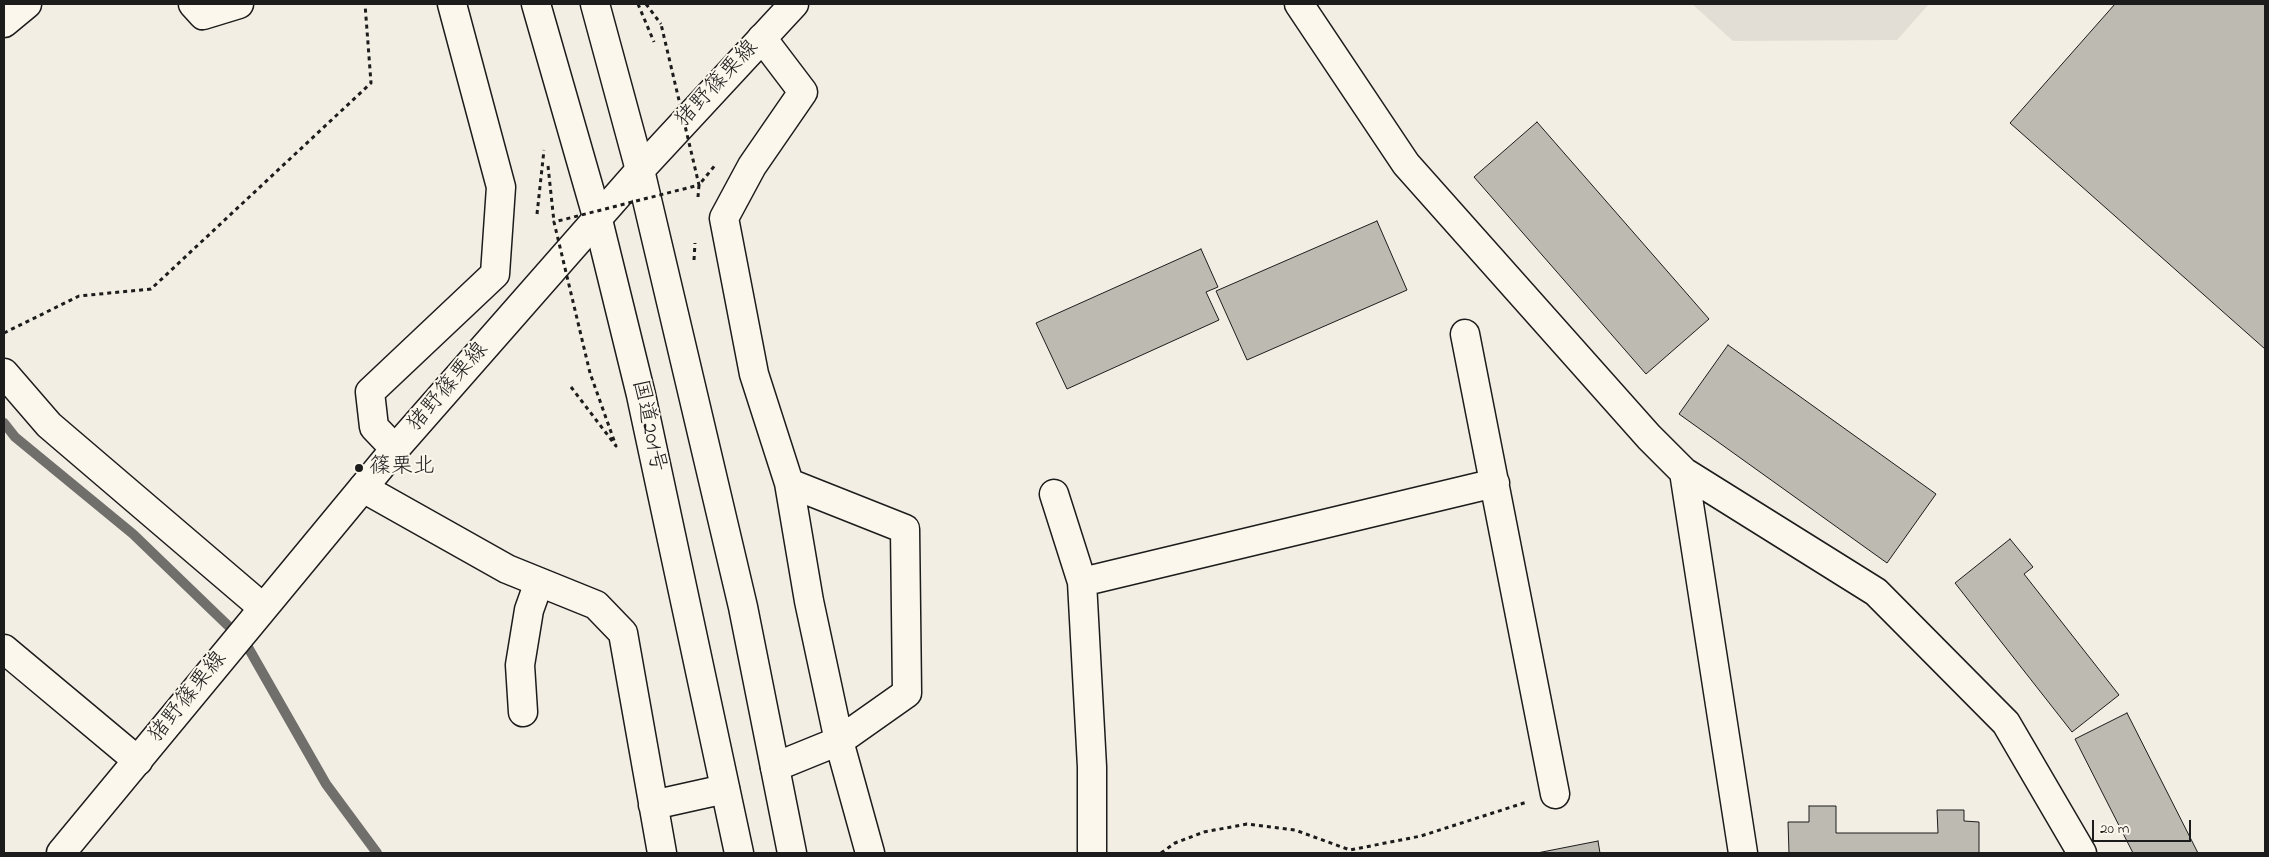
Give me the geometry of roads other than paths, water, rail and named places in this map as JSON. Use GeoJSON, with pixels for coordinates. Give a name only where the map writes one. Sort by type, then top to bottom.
{"type":"FeatureCollection","features":[{"type":"Feature","properties":{"kind":"main road"},"geometry":{"type":"LineString","coordinates":[[4,23],[27,4]]}},
{"type":"Feature","properties":{"kind":"main road"},"geometry":{"type":"LineString","coordinates":[[193,4],[203,15],[239,4]]}},
{"type":"Feature","properties":{"kind":"main road"},"geometry":{"type":"LineString","coordinates":[[395,449],[374,428],[370,392],[495,274],[501,187],[452,4]]}},
{"type":"Feature","properties":{"kind":"main road","name":"国道201号"},"geometry":{"type":"LineString","coordinates":[[536,4],[598,220],[641,395],[739,853]]}},
{"type":"Feature","properties":{"kind":"main road"},"geometry":{"type":"LineString","coordinates":[[595,4],[640,170],[743,607],[792,853]]}},
{"type":"Feature","properties":{"kind":"main road","name":"猪野篠栗線"},"geometry":{"type":"LineString","coordinates":[[61,853],[395,449],[640,170],[794,4]]}},
{"type":"Feature","properties":{"kind":"main road"},"geometry":{"type":"LineString","coordinates":[[1298,4],[1406,164],[1650,437],[1684,472],[1876,592],[2006,723],[2082,853]]}},
{"type":"Feature","properties":{"kind":"main road"},"geometry":{"type":"LineString","coordinates":[[762,38],[803,92],[752,166],[724,218],[754,374],[789,483],[808,601],[839,741],[870,853]]}},
{"type":"Feature","properties":{"kind":"main road"},"geometry":{"type":"LineString","coordinates":[[1465,334],[1555,794]]}},
{"type":"Feature","properties":{"kind":"main road"},"geometry":{"type":"LineString","coordinates":[[4,373],[49,425],[262,608]]}},
{"type":"Feature","properties":{"kind":"main road"},"geometry":{"type":"LineString","coordinates":[[1684,472],[1743,853]]}},
{"type":"Feature","properties":{"kind":"main road"},"geometry":{"type":"LineString","coordinates":[[775,768],[839,741],[906,693],[904,529],[789,483]]}},
{"type":"Feature","properties":{"kind":"main road"},"geometry":{"type":"LineString","coordinates":[[1082,582],[1495,483]]}},
{"type":"Feature","properties":{"kind":"main road"},"geometry":{"type":"LineString","coordinates":[[363,488],[506,569],[596,605],[623,633],[662,853]]}},
{"type":"Feature","properties":{"kind":"main road"},"geometry":{"type":"LineString","coordinates":[[1054,494],[1082,582],[1092,767],[1092,853]]}},
{"type":"Feature","properties":{"kind":"main road"},"geometry":{"type":"LineString","coordinates":[[523,712],[520,665],[529,610],[539,582]]}},
{"type":"Feature","properties":{"kind":"main road"},"geometry":{"type":"LineString","coordinates":[[4,649],[138,761]]}},
{"type":"Feature","properties":{"kind":"main road"},"geometry":{"type":"LineString","coordinates":[[653,805],[725,789]]}},
{"type":"Feature","properties":{"kind":"waterway"},"geometry":{"type":"LineString","coordinates":[[4,423],[15,437],[133,534],[245,642],[326,784],[377,853]]}},
{"type":"Feature","properties":{"kind":"place","name":"篠栗北"},"geometry":{"type":"Point","coordinates":[359,468]}}]}
